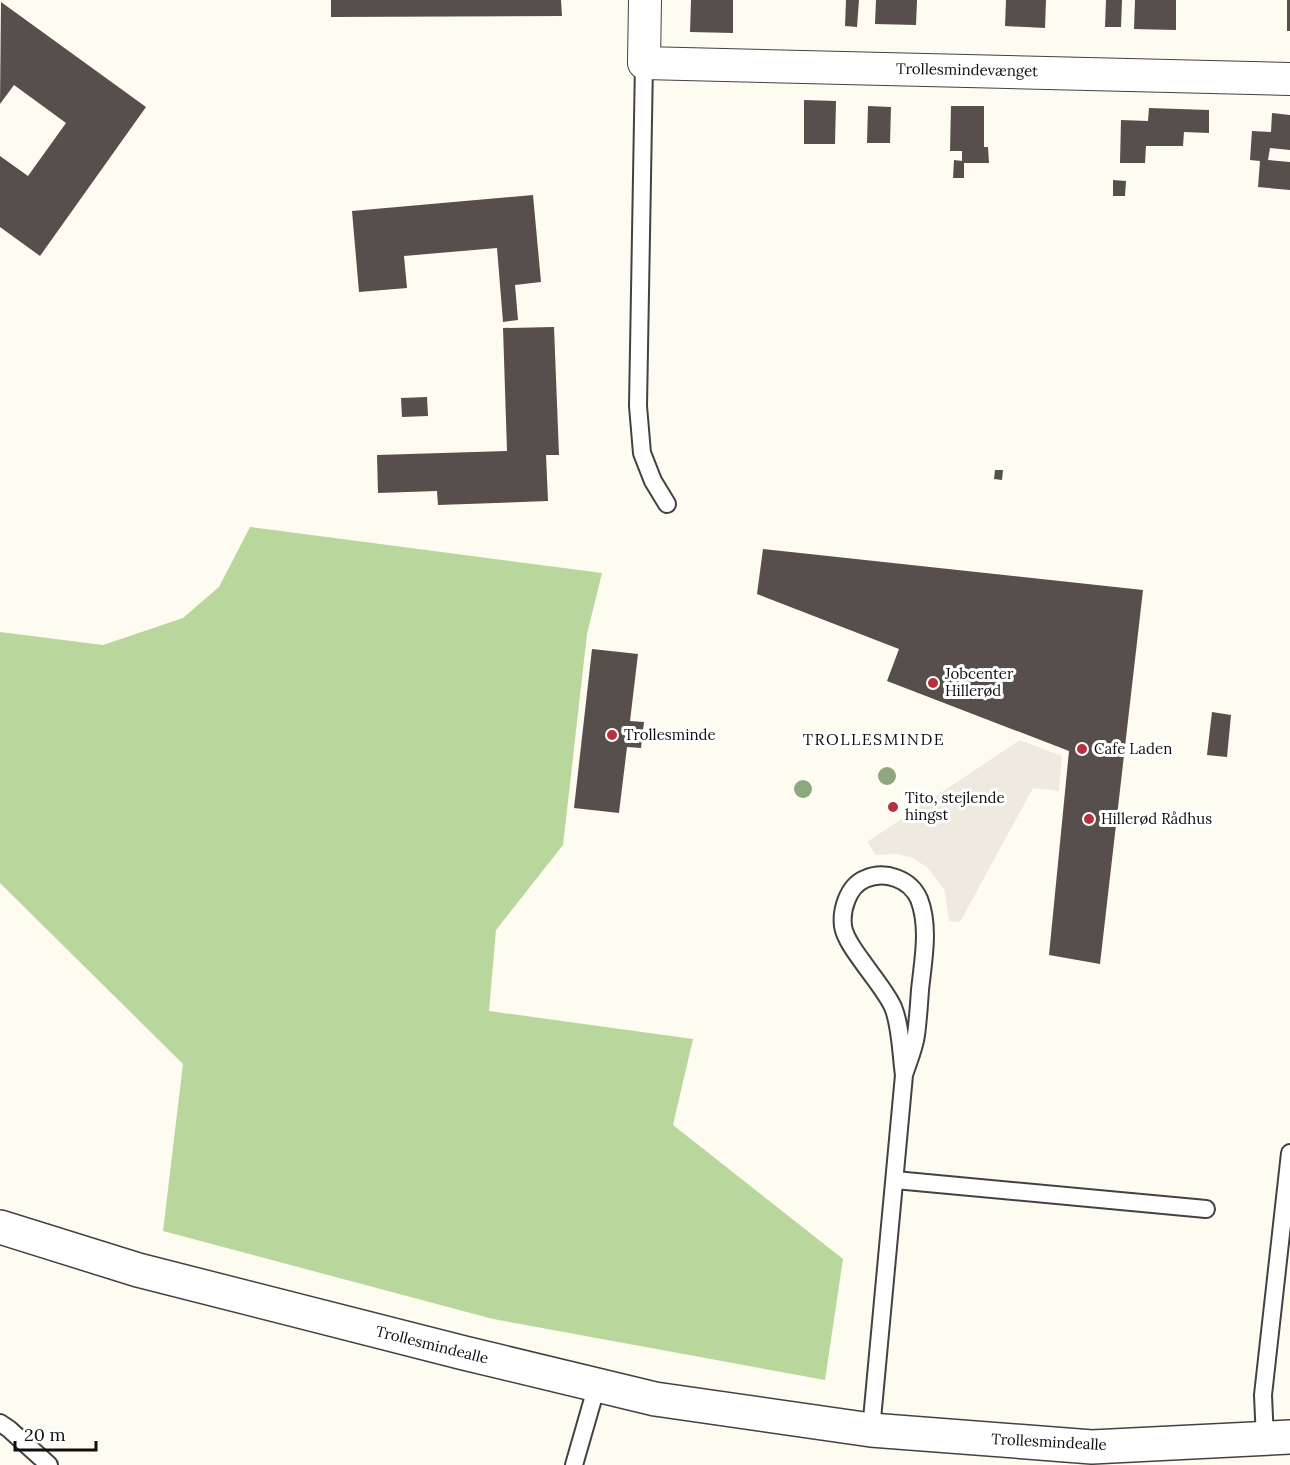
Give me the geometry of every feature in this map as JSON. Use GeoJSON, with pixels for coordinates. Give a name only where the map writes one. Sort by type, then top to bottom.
{"type":"FeatureCollection","features":[{"type":"Feature","properties":{"kind":"street"},"geometry":{"type":"LineString","coordinates":[[644,63],[645,0]]}},
{"type":"Feature","properties":{"kind":"street","name":"Trollesmindevænget"},"geometry":{"type":"LineString","coordinates":[[644,63],[1290,79]]}},
{"type":"Feature","properties":{"kind":"street","name":"Trollesmindealle"},"geometry":{"type":"LineString","coordinates":[[0,1227],[138,1270],[655,1399],[871,1430],[1072,1455],[1092,1447],[1277,1439]]}},
{"type":"Feature","properties":{"kind":"lane"},"geometry":{"type":"LineString","coordinates":[[644,63],[638,406],[642,453],[653,481],[667,504]]}},
{"type":"Feature","properties":{"kind":"lane"},"geometry":{"type":"LineString","coordinates":[[871,1430],[904,1075],[893,1007],[877,980],[849,943],[843,928],[843,910],[850,892],[864,879],[888,875],[907,883],[918,898],[925,922],[916,1037],[904,1075]]}},
{"type":"Feature","properties":{"kind":"lane","name":"Trollesmindealle"},"geometry":{"type":"LineString","coordinates":[[1277,1439],[1263,1395],[1290,1153]]}},
{"type":"Feature","properties":{"kind":"lane"},"geometry":{"type":"LineString","coordinates":[[895,1180],[1206,1209]]}},
{"type":"Feature","properties":{"kind":"lane"},"geometry":{"type":"LineString","coordinates":[[574,1465],[597,1385]]}},
{"type":"Feature","properties":{"kind":"lane"},"geometry":{"type":"LineString","coordinates":[[0,1423],[49,1465]]}},
{"type":"Feature","properties":{"kind":"green space"},"geometry":{"type":"Polygon","coordinates":[[[250,527],[602,573],[587,634],[563,845],[496,930],[489,1011],[693,1039],[673,1125],[843,1259],[825,1380],[493,1319],[163,1231],[183,1064],[0,883],[0,632],[103,645],[183,618],[219,587],[250,527]]]}},
{"type":"Feature","properties":{"kind":"shaded area"},"geometry":{"type":"Polygon","coordinates":[[[1020,740],[1062,756],[1059,791],[1033,788],[960,922],[949,921],[945,891],[928,868],[913,858],[897,854],[876,855],[867,842],[1020,740]]]}},
{"type":"Feature","properties":{"kind":"building"},"geometry":{"type":"Polygon","coordinates":[[[331,0],[561,0],[562,16],[331,17],[331,0]]]}},
{"type":"Feature","properties":{"kind":"building"},"geometry":{"type":"Polygon","coordinates":[[[691,0],[733,0],[733,33],[690,32],[691,0]]]}},
{"type":"Feature","properties":{"kind":"building"},"geometry":{"type":"Polygon","coordinates":[[[846,0],[859,0],[857,27],[845,26],[846,0]]]}},
{"type":"Feature","properties":{"kind":"building"},"geometry":{"type":"Polygon","coordinates":[[[876,0],[917,0],[916,25],[875,24],[876,0]]]}},
{"type":"Feature","properties":{"kind":"building"},"geometry":{"type":"Polygon","coordinates":[[[1006,0],[1046,0],[1045,28],[1005,26],[1006,0]]]}},
{"type":"Feature","properties":{"kind":"building"},"geometry":{"type":"Polygon","coordinates":[[[1106,0],[1122,0],[1121,27],[1105,27],[1106,0]]]}},
{"type":"Feature","properties":{"kind":"building"},"geometry":{"type":"Polygon","coordinates":[[[1135,0],[1176,0],[1176,30],[1134,29],[1135,0]]]}},
{"type":"Feature","properties":{"kind":"building"},"geometry":{"type":"Polygon","coordinates":[[[1287,0],[1290,0],[1290,31],[1287,31],[1287,0]]]}},
{"type":"Feature","properties":{"kind":"building"},"geometry":{"type":"Polygon","coordinates":[[[1,2],[146,107],[40,256],[0,227],[0,156],[28,176],[66,123],[14,85],[0,104],[1,2]]]}},
{"type":"Feature","properties":{"kind":"building"},"geometry":{"type":"Polygon","coordinates":[[[804,100],[836,101],[835,144],[804,144],[804,100]]]}},
{"type":"Feature","properties":{"kind":"building"},"geometry":{"type":"Polygon","coordinates":[[[868,106],[891,107],[890,143],[867,143],[868,106]]]}},
{"type":"Feature","properties":{"kind":"building"},"geometry":{"type":"Polygon","coordinates":[[[951,106],[984,106],[984,147],[988,147],[989,163],[964,163],[964,178],[953,178],[954,160],[962,161],[962,151],[950,151],[951,106]]]}},
{"type":"Feature","properties":{"kind":"building"},"geometry":{"type":"Polygon","coordinates":[[[1149,108],[1209,110],[1209,133],[1184,132],[1183,146],[1146,146],[1145,163],[1120,163],[1121,120],[1148,121],[1149,108]]]}},
{"type":"Feature","properties":{"kind":"building"},"geometry":{"type":"Polygon","coordinates":[[[1272,113],[1290,115],[1290,150],[1270,148],[1268,160],[1290,162],[1290,190],[1258,187],[1260,161],[1250,160],[1252,131],[1271,132],[1272,113]]]}},
{"type":"Feature","properties":{"kind":"building"},"geometry":{"type":"Polygon","coordinates":[[[1113,180],[1126,181],[1125,196],[1113,196],[1113,180]]]}},
{"type":"Feature","properties":{"kind":"building"},"geometry":{"type":"Polygon","coordinates":[[[533,195],[541,282],[515,285],[518,320],[503,322],[497,248],[404,256],[407,288],[359,292],[352,211],[533,195]]]}},
{"type":"Feature","properties":{"kind":"building"},"geometry":{"type":"Polygon","coordinates":[[[554,327],[559,455],[546,455],[548,501],[438,505],[437,491],[378,493],[377,455],[507,451],[503,328],[554,327]]]}},
{"type":"Feature","properties":{"kind":"building"},"geometry":{"type":"Polygon","coordinates":[[[427,397],[428,416],[402,417],[401,398],[427,397]]]}},
{"type":"Feature","properties":{"kind":"building"},"geometry":{"type":"Polygon","coordinates":[[[995,470],[1003,470],[1002,480],[994,479],[995,470]]]}},
{"type":"Feature","properties":{"kind":"building","name":"Hillerød Rådhus"},"geometry":{"type":"Polygon","coordinates":[[[763,549],[1143,590],[1100,964],[1049,955],[1069,751],[887,681],[899,649],[757,594],[763,549]]]}},
{"type":"Feature","properties":{"kind":"building","name":"Trollesminde"},"geometry":{"type":"Polygon","coordinates":[[[592,649],[638,654],[630,721],[644,722],[641,748],[627,747],[619,813],[574,808],[592,649]]]}},
{"type":"Feature","properties":{"kind":"building"},"geometry":{"type":"Polygon","coordinates":[[[1212,712],[1231,715],[1227,757],[1207,755],[1212,712]]]}},
{"type":"Feature","properties":{"kind":"place","name":"Jobcenter Hillerød"},"geometry":{"type":"Point","coordinates":[933,683]}},
{"type":"Feature","properties":{"kind":"place","name":"Trollesminde"},"geometry":{"type":"Point","coordinates":[612,735]}},
{"type":"Feature","properties":{"kind":"place","name":"Cafe Laden"},"geometry":{"type":"Point","coordinates":[1082,749]}},
{"type":"Feature","properties":{"kind":"place","name":"Tito, stejlende hingst"},"geometry":{"type":"Point","coordinates":[893,807]}},
{"type":"Feature","properties":{"kind":"place","name":"Hillerød Rådhus"},"geometry":{"type":"Point","coordinates":[1089,819]}},
{"type":"Feature","properties":{"kind":"district","name":"TROLLESMINDE"},"geometry":{"type":"Point","coordinates":[874,739]}}]}
